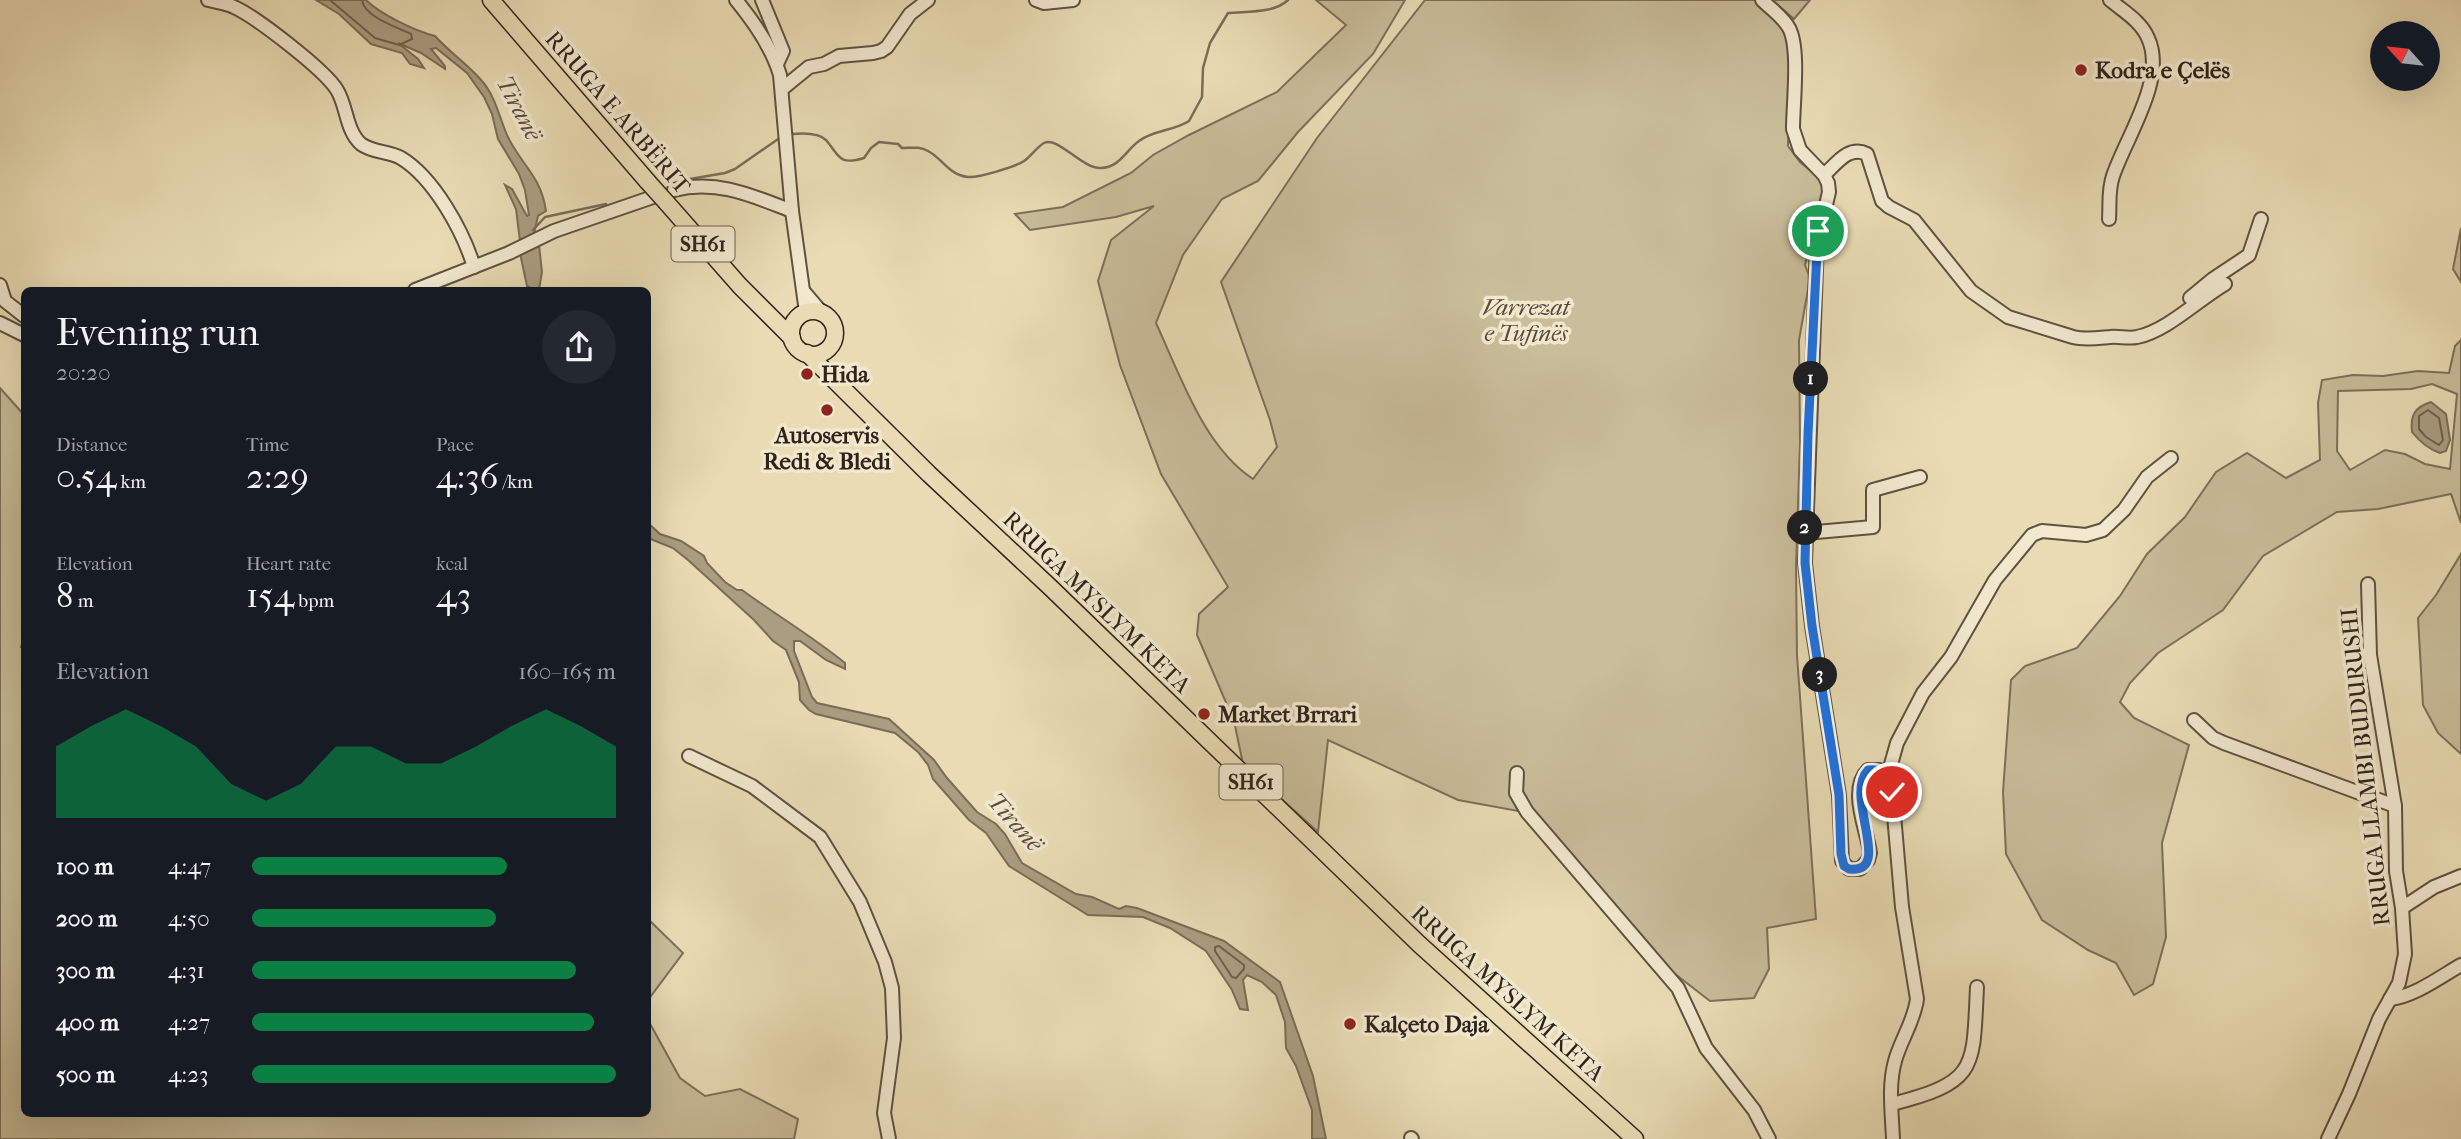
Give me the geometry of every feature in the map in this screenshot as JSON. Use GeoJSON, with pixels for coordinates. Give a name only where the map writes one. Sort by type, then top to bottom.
{"type":"FeatureCollection","features":[{"type":"Feature","properties":{"kind":"main road","name":"RRUGA E ARBËRIT"},"geometry":{"type":"LineString","coordinates":[[491,0],[740,286],[792,338]]}},
{"type":"Feature","properties":{"kind":"main road","name":"RRUGA E ARBËRIT"},"geometry":{"type":"LineString","coordinates":[[740,286],[774,306],[811,313]]}},
{"type":"Feature","properties":{"kind":"main road"},"geometry":{"type":"LineString","coordinates":[[792,338],[794,323],[811,313],[828,317],[834,326],[835,334],[831,344],[831,363],[835,379]]}},
{"type":"Feature","properties":{"kind":"main road","name":"SH61"},"geometry":{"type":"LineString","coordinates":[[792,338],[799,349],[807,353]]}},
{"type":"Feature","properties":{"kind":"main road"},"geometry":{"type":"LineString","coordinates":[[807,353],[819,354],[831,344]]}},
{"type":"Feature","properties":{"kind":"main road","name":"RRUGA MYSLYM KETA"},"geometry":{"type":"LineString","coordinates":[[807,353],[929,474],[1419,944],[1635,1139]]}},
{"type":"Feature","properties":{"kind":"street"},"geometry":{"type":"LineString","coordinates":[[208,0],[234,7],[249,16],[330,81],[337,90],[350,126],[360,142],[398,156],[427,181],[462,233],[474,267]]}},
{"type":"Feature","properties":{"kind":"street"},"geometry":{"type":"LineString","coordinates":[[736,0],[777,64],[782,92],[792,211],[803,290],[811,313]]}},
{"type":"Feature","properties":{"kind":"street"},"geometry":{"type":"LineString","coordinates":[[762,0],[783,51],[777,64]]}},
{"type":"Feature","properties":{"kind":"street"},"geometry":{"type":"LineString","coordinates":[[782,92],[809,66],[824,64],[845,55],[881,51],[887,47],[910,14],[928,0]]}},
{"type":"Feature","properties":{"kind":"street"},"geometry":{"type":"LineString","coordinates":[[1036,0],[1044,3],[1073,0]]}},
{"type":"Feature","properties":{"kind":"street"},"geometry":{"type":"LineString","coordinates":[[1762,0],[1784,21],[1794,41],[1793,129],[1806,157],[1824,174],[1829,192],[1817,243],[1805,533],[1808,594],[1839,795],[1841,854],[1844,866],[1849,869],[1860,869],[1865,865],[1870,853],[1859,794],[1861,778],[1868,770],[1873,769],[1888,775]]}},
{"type":"Feature","properties":{"kind":"street"},"geometry":{"type":"LineString","coordinates":[[2109,219],[2112,178],[2145,100],[2154,63],[2147,35],[2138,23],[2110,0]]}},
{"type":"Feature","properties":{"kind":"street"},"geometry":{"type":"LineString","coordinates":[[1824,174],[1851,152],[1857,150],[1867,154],[1882,201],[1914,220],[1971,291],[2008,317],[2080,339],[2135,338],[2156,329],[2225,284]]}},
{"type":"Feature","properties":{"kind":"street"},"geometry":{"type":"LineString","coordinates":[[423,287],[509,253],[554,231],[660,192],[701,186],[732,189],[792,211]]}},
{"type":"Feature","properties":{"kind":"street"},"geometry":{"type":"LineString","coordinates":[[2156,329],[2213,279],[2249,255],[2261,219]]}},
{"type":"Feature","properties":{"kind":"street"},"geometry":{"type":"LineString","coordinates":[[0,285],[5,301],[21,314]]}},
{"type":"Feature","properties":{"kind":"street"},"geometry":{"type":"LineString","coordinates":[[0,323],[21,334]]}},
{"type":"Feature","properties":{"kind":"street"},"geometry":{"type":"LineString","coordinates":[[1893,1139],[1895,1061],[1911,1025],[1917,999],[1902,907],[1892,792],[1888,775],[1897,743],[1923,693],[1951,657],[1995,580],[2032,536],[2042,531],[2086,534],[2103,530],[2124,509],[2147,477],[2171,458]]}},
{"type":"Feature","properties":{"kind":"street"},"geometry":{"type":"LineString","coordinates":[[1805,533],[1873,527],[1872,490],[1920,478]]}},
{"type":"Feature","properties":{"kind":"street","name":"RRUGA LLAMBI BUDURUSHI"},"geometry":{"type":"LineString","coordinates":[[2328,1139],[2374,1030],[2399,983],[2405,954],[2396,871],[2395,806],[2370,655],[2368,584]]}},
{"type":"Feature","properties":{"kind":"street"},"geometry":{"type":"LineString","coordinates":[[2194,720],[2213,738],[2224,743],[2395,806]]}},
{"type":"Feature","properties":{"kind":"street"},"geometry":{"type":"LineString","coordinates":[[689,756],[752,786],[805,824],[820,837],[860,902],[886,962],[892,988],[894,1038],[884,1113],[889,1139]]}},
{"type":"Feature","properties":{"kind":"street"},"geometry":{"type":"LineString","coordinates":[[1517,773],[1516,793],[1527,812],[1678,988],[1706,1048],[1754,1110],[1769,1139]]}},
{"type":"Feature","properties":{"kind":"street"},"geometry":{"type":"LineString","coordinates":[[2402,908],[2434,887],[2461,876]]}},
{"type":"Feature","properties":{"kind":"street"},"geometry":{"type":"LineString","coordinates":[[2390,999],[2400,998],[2461,965]]}},
{"type":"Feature","properties":{"kind":"street"},"geometry":{"type":"LineString","coordinates":[[1892,1104],[1940,1089],[1957,1079],[1965,1070],[1971,1060],[1974,1046],[1977,987]]}},
{"type":"Feature","properties":{"kind":"green space","name":"Varrezat e Tufinës"},"geometry":{"type":"Polygon","coordinates":[[[1316,0],[1405,0],[1373,54],[1298,132],[1258,181],[1222,199],[1183,255],[1156,323],[1184,387],[1207,429],[1236,465],[1253,479],[1277,447],[1221,282],[1317,138],[1425,0],[1755,0],[1781,24],[1790,45],[1788,146],[1800,162],[1818,177],[1824,196],[1805,265],[1810,278],[1799,340],[1800,442],[1796,567],[1797,655],[1816,919],[1767,928],[1769,969],[1754,998],[1710,1001],[1670,970],[1511,794],[1518,811],[1458,800],[1328,740],[1318,832],[1243,764],[1234,721],[1197,635],[1199,614],[1228,587],[1161,474],[1120,365],[1098,281],[1111,240],[1154,206],[1116,217],[1030,230],[1015,214],[1063,207],[1131,173],[1153,155],[1189,135],[1277,92],[1346,25],[1316,0]]]}},
{"type":"Feature","properties":{"kind":"green space"},"geometry":{"type":"Polygon","coordinates":[[[1772,0],[1810,0],[1794,19],[1772,0]]]}},
{"type":"Feature","properties":{"kind":"green space"},"geometry":{"type":"Polygon","coordinates":[[[2461,228],[2461,282],[2453,269],[2461,228]]]}},
{"type":"Feature","properties":{"kind":"green space"},"geometry":{"type":"Polygon","coordinates":[[[2461,340],[2461,523],[2451,494],[2378,509],[2337,512],[2263,556],[2223,610],[2158,653],[2130,683],[2120,702],[2134,718],[2189,745],[2162,843],[2166,937],[2153,984],[2134,995],[2116,963],[2088,950],[2042,920],[2006,854],[2003,792],[2011,680],[2025,666],[2077,648],[2120,596],[2147,554],[2185,517],[2216,472],[2247,453],[2286,478],[2320,460],[2318,403],[2322,380],[2418,371],[2449,373],[2455,346],[2461,340]],[[2432,384],[2411,389],[2338,391],[2337,451],[2350,470],[2385,450],[2405,454],[2425,464],[2450,469],[2457,394],[2432,384]]]}},
{"type":"Feature","properties":{"kind":"green space"},"geometry":{"type":"Polygon","coordinates":[[[0,388],[21,412],[21,1117],[651,1117],[651,1025],[680,1078],[705,1096],[740,1089],[798,1119],[794,1139],[0,1139],[0,388]]]}},
{"type":"Feature","properties":{"kind":"green space"},"geometry":{"type":"Polygon","coordinates":[[[2461,554],[2461,754],[2438,733],[2423,705],[2418,618],[2436,595],[2461,554]]]}},
{"type":"Feature","properties":{"kind":"green space"},"geometry":{"type":"Polygon","coordinates":[[[651,922],[683,953],[651,996],[651,922]]]}},
{"type":"Feature","properties":{"kind":"water"},"geometry":{"type":"Polygon","coordinates":[[[316,0],[366,0],[398,21],[435,36],[477,75],[490,93],[512,145],[540,188],[546,211],[538,216],[534,234],[520,241],[516,209],[505,185],[512,189],[527,216],[525,190],[519,174],[498,139],[492,114],[484,97],[467,73],[436,48],[431,49],[445,69],[421,53],[398,43],[418,59],[424,68],[410,64],[402,53],[371,44],[339,14],[316,0]]]}},
{"type":"Feature","properties":{"kind":"water"},"geometry":{"type":"Polygon","coordinates":[[[539,245],[542,272],[540,287],[527,286],[520,253],[539,245]]]}},
{"type":"Feature","properties":{"kind":"water"},"geometry":{"type":"Polygon","coordinates":[[[2431,402],[2446,414],[2450,440],[2446,451],[2440,453],[2424,445],[2412,432],[2415,412],[2431,402]]]}},
{"type":"Feature","properties":{"kind":"water"},"geometry":{"type":"Polygon","coordinates":[[[651,526],[660,534],[681,541],[704,556],[725,582],[737,590],[742,590],[845,663],[845,669],[826,660],[800,641],[794,641],[794,651],[812,697],[817,703],[889,719],[934,760],[977,812],[996,824],[1022,863],[1076,894],[1092,897],[1119,909],[1126,906],[1137,908],[1224,941],[1280,982],[1313,1076],[1326,1139],[1312,1139],[1312,1110],[1296,1066],[1286,1048],[1285,1022],[1276,995],[1262,982],[1247,975],[1243,980],[1248,1010],[1240,1009],[1232,990],[1206,951],[1170,928],[1143,917],[1088,915],[1009,866],[986,833],[969,820],[933,779],[928,765],[918,752],[895,733],[809,710],[800,700],[799,682],[786,650],[673,548],[651,539],[651,526]]]}},
{"type":"Feature","properties":{"kind":"waterway"},"geometry":{"type":"LineString","coordinates":[[792,134],[819,136],[826,140],[840,158],[849,161],[864,158],[879,142],[898,144],[902,148],[921,148],[933,154],[951,170],[968,177],[1005,169],[1027,159],[1041,145],[1050,142],[1086,164],[1107,167],[1118,162],[1145,137],[1189,121],[1202,97],[1203,68],[1210,43],[1228,13],[1267,10],[1288,0]]}},
{"type":"Feature","properties":{"kind":"waterway"},"geometry":{"type":"LineString","coordinates":[[684,180],[735,169],[781,137]]}},
{"type":"Feature","properties":{"kind":"waterway"},"geometry":{"type":"LineString","coordinates":[[533,230],[545,217],[606,204]]}},
{"type":"Feature","properties":{"kind":"place","name":"Kodra e Çelës"},"geometry":{"type":"Point","coordinates":[2081,70]}},
{"type":"Feature","properties":{"kind":"place","name":"Hida"},"geometry":{"type":"Point","coordinates":[807,374]}},
{"type":"Feature","properties":{"kind":"place","name":"Autoservis Redi & Bledi"},"geometry":{"type":"Point","coordinates":[827,410]}},
{"type":"Feature","properties":{"kind":"place","name":"Market Brrari"},"geometry":{"type":"Point","coordinates":[1204,714]}},
{"type":"Feature","properties":{"kind":"place","name":"Kalçeto Daja"},"geometry":{"type":"Point","coordinates":[1350,1024]}},
{"type":"Feature","properties":{"kind":"route"},"geometry":{"type":"LineString","coordinates":[[1818,231],[1805,563],[1812,626],[1839,795],[1841,854],[1844,866],[1860,869],[1865,865],[1870,853],[1859,794],[1861,778],[1868,770],[1884,772],[1888,775],[1892,792]]}},
{"type":"Feature","properties":{"kind":"water label","name":"Tiranë"},"geometry":{"type":"Point","coordinates":[519,108]}},
{"type":"Feature","properties":{"kind":"water label","name":"Tiranë"},"geometry":{"type":"Point","coordinates":[1015,822]}}]}
